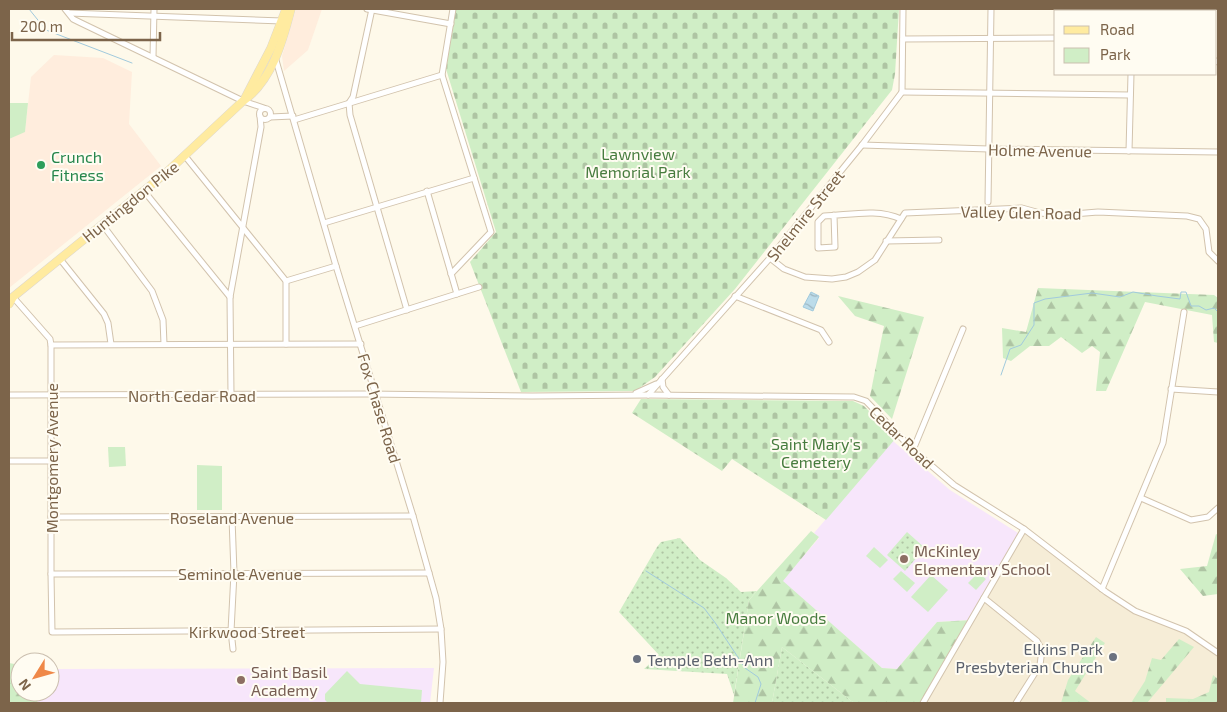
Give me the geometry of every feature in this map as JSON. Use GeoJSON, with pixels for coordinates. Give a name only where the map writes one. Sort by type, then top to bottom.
{"type":"FeatureCollection","features":[{"type":"Feature","properties":{"kind":"main road","name":"Huntingdon Pike"},"geometry":{"type":"LineString","coordinates":[[243,100],[264,63],[286,9]]}},
{"type":"Feature","properties":{"kind":"main road","name":"Huntingdon Pike"},"geometry":{"type":"LineString","coordinates":[[10,300],[185,156],[257,89],[275,56],[291,9]]}},
{"type":"Feature","properties":{"kind":"street"},"geometry":{"type":"LineString","coordinates":[[153,57],[154,9]]}},
{"type":"Feature","properties":{"kind":"street"},"geometry":{"type":"LineString","coordinates":[[407,310],[350,115],[349,103],[353,97],[370,9],[451,24]]}},
{"type":"Feature","properties":{"kind":"street"},"geometry":{"type":"LineString","coordinates":[[451,274],[491,232],[442,74],[453,9]]}},
{"type":"Feature","properties":{"kind":"street"},"geometry":{"type":"LineString","coordinates":[[903,9],[902,92],[989,95],[1130,95]]}},
{"type":"Feature","properties":{"kind":"street"},"geometry":{"type":"LineString","coordinates":[[988,202],[991,9]]}},
{"type":"Feature","properties":{"kind":"street"},"geometry":{"type":"LineString","coordinates":[[67,11],[154,17],[282,22]]}},
{"type":"Feature","properties":{"kind":"street"},"geometry":{"type":"LineString","coordinates":[[67,11],[79,22],[243,100],[294,118],[442,74]]}},
{"type":"Feature","properties":{"kind":"street"},"geometry":{"type":"LineString","coordinates":[[903,39],[1054,38]]}},
{"type":"Feature","properties":{"kind":"street","name":"Fox Chase Road"},"geometry":{"type":"LineString","coordinates":[[275,56],[436,598],[443,662],[440,703]]}},
{"type":"Feature","properties":{"kind":"street"},"geometry":{"type":"LineString","coordinates":[[1129,151],[1131,75]]}},
{"type":"Feature","properties":{"kind":"street","name":"Shelmire Street"},"geometry":{"type":"LineString","coordinates":[[648,395],[770,258],[862,145],[902,92]]}},
{"type":"Feature","properties":{"kind":"street"},"geometry":{"type":"LineString","coordinates":[[254,105],[264,120],[270,117],[284,116]]}},
{"type":"Feature","properties":{"kind":"street"},"geometry":{"type":"LineString","coordinates":[[260,115],[267,109]]}},
{"type":"Feature","properties":{"kind":"street"},"geometry":{"type":"LineString","coordinates":[[267,109],[270,117]]}},
{"type":"Feature","properties":{"kind":"street"},"geometry":{"type":"LineString","coordinates":[[231,395],[230,297],[261,127],[260,115]]}},
{"type":"Feature","properties":{"kind":"street","name":"Holme Avenue"},"geometry":{"type":"LineString","coordinates":[[862,145],[989,149],[1218,152]]}},
{"type":"Feature","properties":{"kind":"street"},"geometry":{"type":"LineString","coordinates":[[185,156],[286,281],[286,344]]}},
{"type":"Feature","properties":{"kind":"street"},"geometry":{"type":"LineString","coordinates":[[324,223],[474,178]]}},
{"type":"Feature","properties":{"kind":"street"},"geometry":{"type":"LineString","coordinates":[[144,191],[230,297]]}},
{"type":"Feature","properties":{"kind":"street"},"geometry":{"type":"LineString","coordinates":[[427,192],[457,294]]}},
{"type":"Feature","properties":{"kind":"street","name":"Valley Glen Road"},"geometry":{"type":"LineString","coordinates":[[901,219],[905,213],[986,208],[1022,208],[1040,213],[1062,215],[1098,212],[1187,216],[1199,219],[1206,229],[1209,252],[1218,261]]}},
{"type":"Feature","properties":{"kind":"street"},"geometry":{"type":"LineString","coordinates":[[770,258],[784,270],[805,277],[832,279],[846,277],[858,272],[875,260],[901,219],[893,215],[867,212],[824,216],[818,222],[818,248],[834,247],[834,216]]}},
{"type":"Feature","properties":{"kind":"street"},"geometry":{"type":"LineString","coordinates":[[102,224],[152,291],[162,320],[164,344]]}},
{"type":"Feature","properties":{"kind":"street"},"geometry":{"type":"LineString","coordinates":[[886,241],[939,240]]}},
{"type":"Feature","properties":{"kind":"street"},"geometry":{"type":"LineString","coordinates":[[60,259],[104,314],[108,323],[111,344]]}},
{"type":"Feature","properties":{"kind":"street"},"geometry":{"type":"LineString","coordinates":[[286,281],[336,266]]}},
{"type":"Feature","properties":{"kind":"street"},"geometry":{"type":"LineString","coordinates":[[355,326],[479,287]]}},
{"type":"Feature","properties":{"kind":"street"},"geometry":{"type":"LineString","coordinates":[[735,296],[821,330],[829,342]]}},
{"type":"Feature","properties":{"kind":"street"},"geometry":{"type":"LineString","coordinates":[[10,300],[50,339],[50,344],[361,344]]}},
{"type":"Feature","properties":{"kind":"street"},"geometry":{"type":"LineString","coordinates":[[1102,589],[1163,443],[1184,312]]}},
{"type":"Feature","properties":{"kind":"street"},"geometry":{"type":"LineString","coordinates":[[913,450],[963,329]]}},
{"type":"Feature","properties":{"kind":"street","name":"Montgomery Avenue"},"geometry":{"type":"LineString","coordinates":[[50,344],[52,632]]}},
{"type":"Feature","properties":{"kind":"street"},"geometry":{"type":"LineString","coordinates":[[633,395],[660,380],[662,387],[670,395]]}},
{"type":"Feature","properties":{"kind":"street"},"geometry":{"type":"LineString","coordinates":[[1171,389],[1218,392]]}},
{"type":"Feature","properties":{"kind":"street","name":"North Cedar Road"},"geometry":{"type":"LineString","coordinates":[[9,395],[532,396]]}},
{"type":"Feature","properties":{"kind":"street","name":"Cedar Road"},"geometry":{"type":"LineString","coordinates":[[532,396],[854,397],[866,401],[913,450],[954,484],[1024,528],[1102,589],[1135,611],[1186,631],[1218,653]]}},
{"type":"Feature","properties":{"kind":"street"},"geometry":{"type":"LineString","coordinates":[[9,461],[51,461]]}},
{"type":"Feature","properties":{"kind":"street"},"geometry":{"type":"LineString","coordinates":[[1141,498],[1192,520],[1208,518],[1218,508]]}},
{"type":"Feature","properties":{"kind":"street","name":"Roseland Avenue"},"geometry":{"type":"LineString","coordinates":[[51,518],[413,516]]}},
{"type":"Feature","properties":{"kind":"street"},"geometry":{"type":"LineString","coordinates":[[232,518],[234,573],[233,649]]}},
{"type":"Feature","properties":{"kind":"street"},"geometry":{"type":"LineString","coordinates":[[923,703],[1024,528]]}},
{"type":"Feature","properties":{"kind":"street","name":"Seminole Avenue"},"geometry":{"type":"LineString","coordinates":[[51,574],[429,573]]}},
{"type":"Feature","properties":{"kind":"street"},"geometry":{"type":"LineString","coordinates":[[984,598],[1037,641],[1042,650],[1040,665],[1016,703]]}},
{"type":"Feature","properties":{"kind":"street","name":"Kirkwood Street"},"geometry":{"type":"LineString","coordinates":[[52,632],[441,630]]}},
{"type":"Feature","properties":{"kind":"shaded area"},"geometry":{"type":"Polygon","coordinates":[[[296,9],[322,9],[308,50],[284,71],[282,56],[296,9]]]}},
{"type":"Feature","properties":{"kind":"shaded area"},"geometry":{"type":"Polygon","coordinates":[[[54,55],[103,58],[132,72],[129,124],[161,166],[9,288],[9,139],[25,131],[31,77],[54,55]]]}},
{"type":"Feature","properties":{"kind":"shaded area","name":"McKinley Elementary School"},"geometry":{"type":"Polygon","coordinates":[[[893,441],[950,490],[1021,535],[972,620],[937,622],[897,669],[882,668],[782,581],[819,538],[814,533],[893,441]]]}},
{"type":"Feature","properties":{"kind":"shaded area"},"geometry":{"type":"Polygon","coordinates":[[[1024,529],[1135,611],[1186,631],[1218,653],[1218,703],[923,703],[1024,529]]]}},
{"type":"Feature","properties":{"kind":"shaded area","name":"Saint Basil Academy"},"geometry":{"type":"Polygon","coordinates":[[[434,668],[430,703],[37,703],[60,702],[60,669],[434,668]]]}},
{"type":"Feature","properties":{"kind":"green space","name":"Lawnview Memorial Park"},"geometry":{"type":"Polygon","coordinates":[[[456,9],[899,9],[895,74],[892,90],[735,289],[655,377],[635,391],[521,392],[470,262],[496,232],[446,69],[456,9]]]}},
{"type":"Feature","properties":{"kind":"green space"},"geometry":{"type":"Polygon","coordinates":[[[9,103],[28,103],[25,132],[9,139],[9,103]]]}},
{"type":"Feature","properties":{"kind":"green space"},"geometry":{"type":"Polygon","coordinates":[[[1038,288],[1214,295],[1218,298],[1218,343],[1214,342],[1212,315],[1145,302],[1106,391],[1096,391],[1100,352],[1092,346],[1082,353],[1061,337],[1049,346],[1030,346],[1011,361],[1003,358],[1002,328],[1026,332],[1038,288]]]}},
{"type":"Feature","properties":{"kind":"green space"},"geometry":{"type":"Polygon","coordinates":[[[838,296],[924,317],[892,419],[870,396],[884,326],[855,316],[838,296]]]}},
{"type":"Feature","properties":{"kind":"green space","name":"Saint Mary's Cemetery"},"geometry":{"type":"Polygon","coordinates":[[[641,399],[853,401],[864,406],[896,438],[826,520],[732,459],[722,471],[632,413],[641,399]]]}},
{"type":"Feature","properties":{"kind":"green space"},"geometry":{"type":"Polygon","coordinates":[[[108,447],[125,447],[126,466],[109,467],[108,447]]]}},
{"type":"Feature","properties":{"kind":"green space"},"geometry":{"type":"Polygon","coordinates":[[[197,465],[222,466],[222,510],[197,510],[197,465]]]}},
{"type":"Feature","properties":{"kind":"green space","name":"Manor Woods"},"geometry":{"type":"Polygon","coordinates":[[[811,531],[819,537],[783,581],[882,668],[897,669],[937,622],[972,620],[923,703],[854,703],[782,647],[772,703],[733,703],[749,600],[811,531]]]}},
{"type":"Feature","properties":{"kind":"green space"},"geometry":{"type":"Polygon","coordinates":[[[907,532],[925,548],[905,571],[887,555],[907,532]]]}},
{"type":"Feature","properties":{"kind":"green space"},"geometry":{"type":"Polygon","coordinates":[[[1216,534],[1218,535],[1218,594],[1203,596],[1180,569],[1207,566],[1216,534]]]}},
{"type":"Feature","properties":{"kind":"green space"},"geometry":{"type":"Polygon","coordinates":[[[680,538],[700,560],[726,578],[741,592],[757,591],[749,600],[734,695],[727,674],[644,669],[659,655],[619,612],[661,542],[680,538]]]}},
{"type":"Feature","properties":{"kind":"green space"},"geometry":{"type":"Polygon","coordinates":[[[874,547],[888,560],[880,568],[866,556],[874,547]]]}},
{"type":"Feature","properties":{"kind":"green space"},"geometry":{"type":"Polygon","coordinates":[[[901,571],[915,583],[907,592],[893,579],[901,571]]]}},
{"type":"Feature","properties":{"kind":"green space"},"geometry":{"type":"Polygon","coordinates":[[[978,573],[986,579],[976,590],[968,583],[978,573]]]}},
{"type":"Feature","properties":{"kind":"green space"},"geometry":{"type":"Polygon","coordinates":[[[931,575],[948,590],[928,612],[911,597],[931,575]]]}},
{"type":"Feature","properties":{"kind":"green space"},"geometry":{"type":"Polygon","coordinates":[[[1096,637],[1105,643],[1075,691],[1091,703],[1061,703],[1068,680],[1096,637]]]}},
{"type":"Feature","properties":{"kind":"green space"},"geometry":{"type":"Polygon","coordinates":[[[1179,639],[1194,647],[1147,703],[1131,703],[1145,681],[1152,658],[1161,660],[1179,639]]]}},
{"type":"Feature","properties":{"kind":"green space"},"geometry":{"type":"Polygon","coordinates":[[[782,647],[854,703],[772,703],[782,647]]]}},
{"type":"Feature","properties":{"kind":"green space"},"geometry":{"type":"Polygon","coordinates":[[[9,663],[10,702],[37,702],[9,703],[9,663]]]}},
{"type":"Feature","properties":{"kind":"green space"},"geometry":{"type":"Polygon","coordinates":[[[347,671],[360,684],[422,690],[421,703],[328,703],[325,700],[325,694],[347,671]]]}},
{"type":"Feature","properties":{"kind":"green space"},"geometry":{"type":"Polygon","coordinates":[[[1213,675],[1218,679],[1218,703],[1166,703],[1166,698],[1193,699],[1209,692],[1213,675]]]}},
{"type":"Feature","properties":{"kind":"water"},"geometry":{"type":"Polygon","coordinates":[[[811,292],[819,296],[813,311],[803,307],[811,292]]]}},
{"type":"Feature","properties":{"kind":"waterway"},"geometry":{"type":"LineString","coordinates":[[29,9],[46,30],[132,63]]}},
{"type":"Feature","properties":{"kind":"waterway"},"geometry":{"type":"LineString","coordinates":[[1001,375],[1010,349],[1021,345],[1034,325],[1034,303],[1045,299],[1092,293],[1120,297],[1133,292],[1180,299],[1181,292],[1186,292],[1191,306],[1199,306],[1206,310],[1214,308],[1218,312]]}},
{"type":"Feature","properties":{"kind":"waterway"},"geometry":{"type":"LineString","coordinates":[[646,571],[704,608],[745,668],[758,677],[761,684],[755,703]]}},
{"type":"Feature","properties":{"kind":"place","name":"Crunch Fitness"},"geometry":{"type":"Point","coordinates":[41,165]}},
{"type":"Feature","properties":{"kind":"place","name":"McKinley Elementary School"},"geometry":{"type":"Point","coordinates":[904,559]}},
{"type":"Feature","properties":{"kind":"place","name":"Elkins Park Presbyterian Church"},"geometry":{"type":"Point","coordinates":[1113,657]}},
{"type":"Feature","properties":{"kind":"place","name":"Temple Beth-Ann"},"geometry":{"type":"Point","coordinates":[637,659]}},
{"type":"Feature","properties":{"kind":"place","name":"Saint Basil Academy"},"geometry":{"type":"Point","coordinates":[241,680]}}]}
